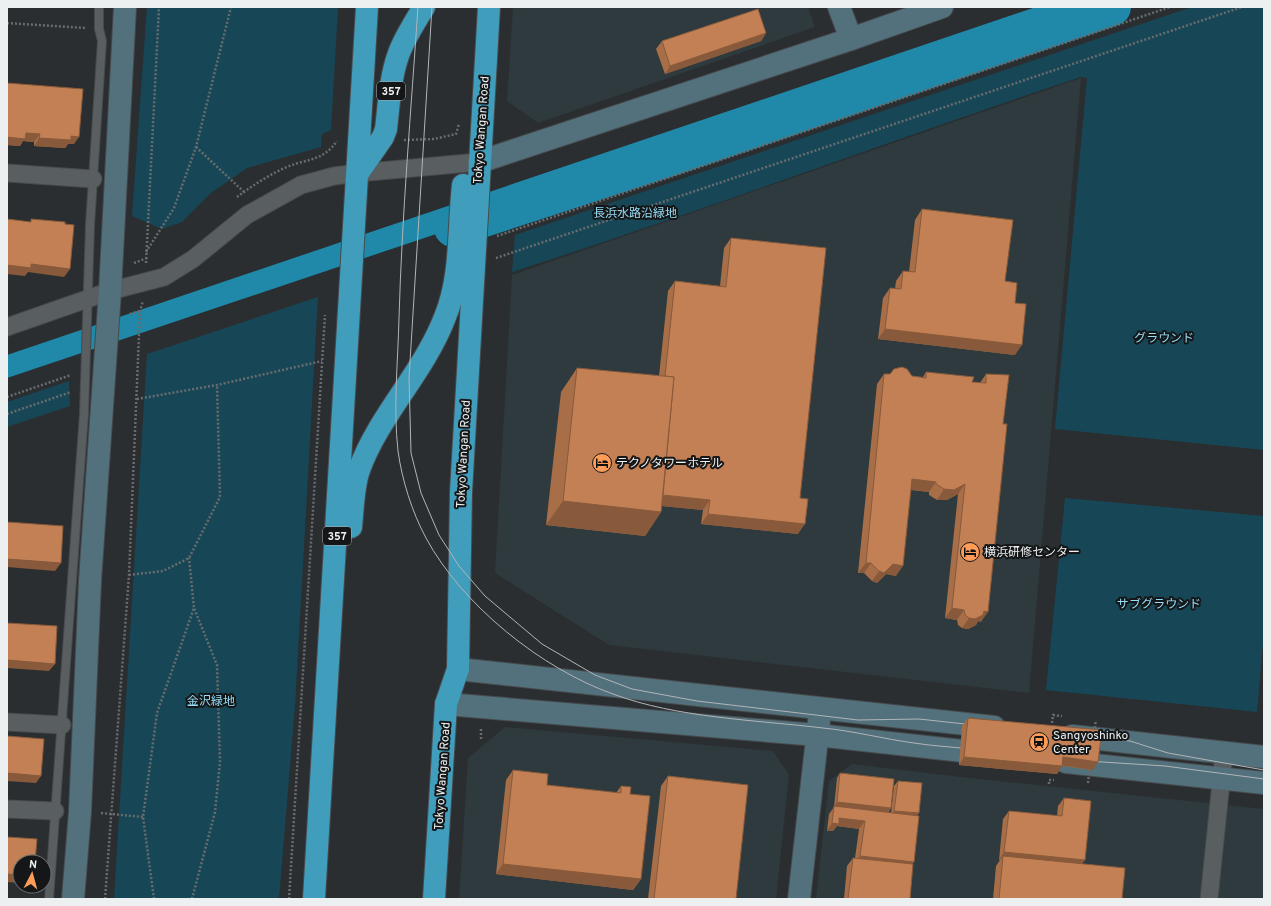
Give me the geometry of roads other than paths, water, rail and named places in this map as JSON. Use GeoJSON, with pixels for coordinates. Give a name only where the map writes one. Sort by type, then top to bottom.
{"type":"FeatureCollection","features":[{"type":"Feature","properties":{"kind":"highway","name":"357"},"geometry":{"type":"LineString","coordinates":[[314,899],[328,692],[358,173],[370,141],[367,7]]}},
{"type":"Feature","properties":{"kind":"highway","name":"357"},"geometry":{"type":"LineString","coordinates":[[370,141],[386,129],[393,72],[406,37],[424,7]]}},
{"type":"Feature","properties":{"kind":"highway","name":"Tokyo Wangan Road"},"geometry":{"type":"LineString","coordinates":[[434,899],[446,704],[458,669],[461,492],[489,7]]}},
{"type":"Feature","properties":{"kind":"highway","name":"357"},"geometry":{"type":"LineString","coordinates":[[328,692],[341,638],[353,507],[358,472],[369,446],[420,366],[445,317],[455,281],[463,186],[465,179],[479,162]]}},
{"type":"Feature","properties":{"kind":"street"},"geometry":{"type":"LineString","coordinates":[[73,899],[80,812],[90,580],[92,368],[108,320],[125,7]]}},
{"type":"Feature","properties":{"kind":"street"},"geometry":{"type":"LineString","coordinates":[[839,7],[852,39]]}},
{"type":"Feature","properties":{"kind":"street"},"geometry":{"type":"LineString","coordinates":[[7,327],[88,298],[145,281],[164,277],[193,259],[247,215],[275,198],[301,186],[334,176],[479,162],[852,39],[942,7]]}},
{"type":"Feature","properties":{"kind":"street"},"geometry":{"type":"LineString","coordinates":[[7,173],[93,179]]}},
{"type":"Feature","properties":{"kind":"street"},"geometry":{"type":"LineString","coordinates":[[458,669],[1010,729]]}},
{"type":"Feature","properties":{"kind":"street"},"geometry":{"type":"LineString","coordinates":[[446,704],[817,735],[1007,756]]}},
{"type":"Feature","properties":{"kind":"street"},"geometry":{"type":"LineString","coordinates":[[799,899],[820,708]]}},
{"type":"Feature","properties":{"kind":"street"},"geometry":{"type":"LineString","coordinates":[[7,722],[62,725]]}},
{"type":"Feature","properties":{"kind":"street"},"geometry":{"type":"LineString","coordinates":[[1052,724],[1224,753],[1264,757]]}},
{"type":"Feature","properties":{"kind":"street"},"geometry":{"type":"LineString","coordinates":[[1209,899],[1224,753]]}},
{"type":"Feature","properties":{"kind":"street"},"geometry":{"type":"LineString","coordinates":[[1048,770],[1221,779],[1264,783]]}},
{"type":"Feature","properties":{"kind":"street"},"geometry":{"type":"LineString","coordinates":[[7,809],[55,811]]}},
{"type":"Feature","properties":{"kind":"lane"},"geometry":{"type":"LineString","coordinates":[[49,899],[85,388],[92,368],[86,331],[93,179],[102,41],[99,29],[100,7]]}},
{"type":"Feature","properties":{"kind":"water"},"geometry":{"type":"Polygon","coordinates":[[[1036,7],[1113,7],[7,378],[7,355],[1036,7]]]}},
{"type":"Feature","properties":{"kind":"waterway"},"geometry":{"type":"LineString","coordinates":[[453,228],[665,159],[1112,7]]}},
{"type":"Feature","properties":{"kind":"tram line"},"geometry":{"type":"LineString","coordinates":[[418,7],[402,240],[396,418],[398,451],[408,496],[421,528],[441,563],[460,587],[506,632],[559,668],[586,683],[613,694],[638,702],[690,713],[835,729],[921,744],[972,749]]}},
{"type":"Feature","properties":{"kind":"tram line"},"geometry":{"type":"LineString","coordinates":[[432,7],[409,378],[411,453],[421,493],[439,535],[459,566],[485,596],[542,644],[595,675],[632,689],[697,701],[858,720],[919,719],[974,725]]}},
{"type":"Feature","properties":{"kind":"tram line"},"geometry":{"type":"LineString","coordinates":[[1089,737],[1130,741],[1168,753],[1264,770]]}},
{"type":"Feature","properties":{"kind":"tram line"},"geometry":{"type":"LineString","coordinates":[[1087,761],[1165,766],[1264,779]]}},
{"type":"Feature","properties":{"kind":"place","name":"テクノタワーホテル"},"geometry":{"type":"Point","coordinates":[602,463]}},
{"type":"Feature","properties":{"kind":"place","name":"横浜研修センター"},"geometry":{"type":"Point","coordinates":[970,552]}},
{"type":"Feature","properties":{"kind":"place","name":"Sangyoshinko Center"},"geometry":{"type":"Point","coordinates":[1039,742]}},
{"type":"Feature","properties":{"kind":"park label","name":"長浜水路沿緑地"},"geometry":{"type":"Point","coordinates":[635,213]}},
{"type":"Feature","properties":{"kind":"park label","name":"グラウンド"},"geometry":{"type":"Point","coordinates":[1164,338]}},
{"type":"Feature","properties":{"kind":"park label","name":"サブグラウンド"},"geometry":{"type":"Point","coordinates":[1159,604]}},
{"type":"Feature","properties":{"kind":"park label","name":"金沢緑地"},"geometry":{"type":"Point","coordinates":[211,701]}}]}
